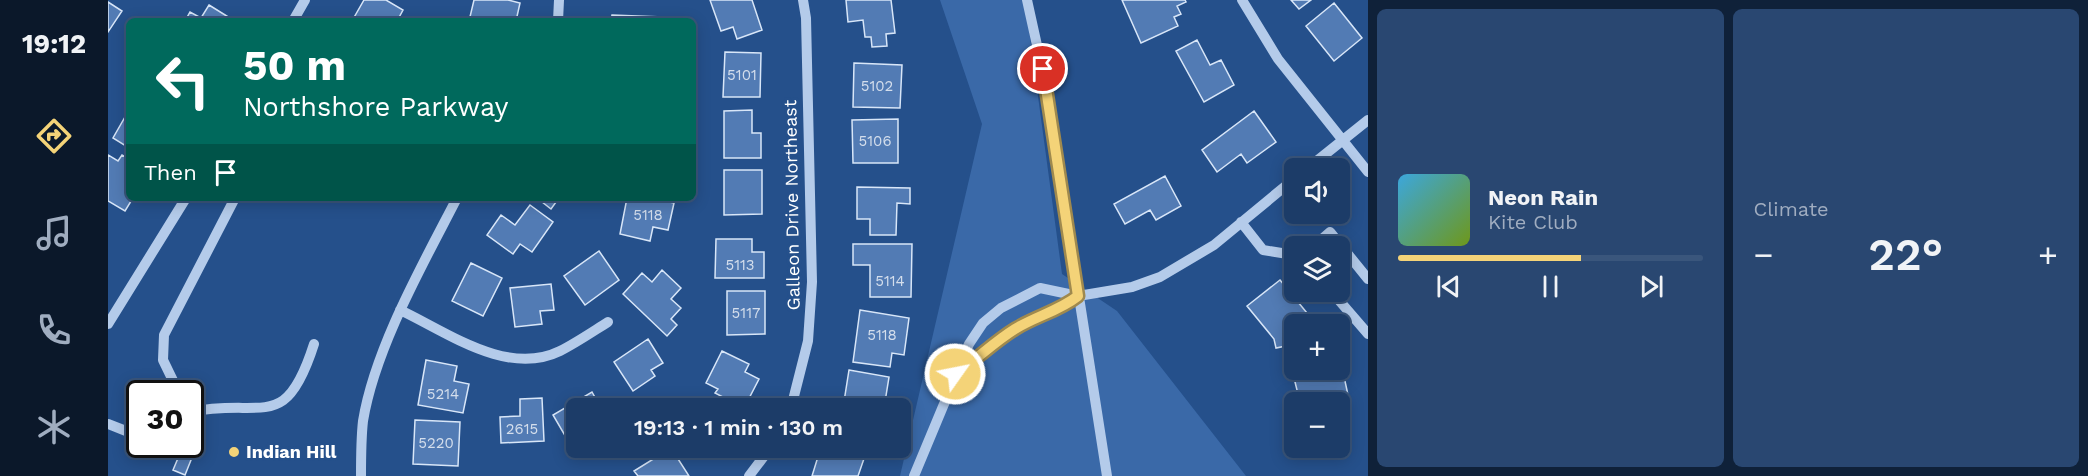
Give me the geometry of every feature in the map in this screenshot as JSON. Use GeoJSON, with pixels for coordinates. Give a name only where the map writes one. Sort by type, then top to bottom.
{"type":"FeatureCollection","features":[{"type":"Feature","properties":{"kind":"street"},"geometry":{"type":"LineString","coordinates":[[294,18],[305,0]]}},
{"type":"Feature","properties":{"kind":"street"},"geometry":{"type":"LineString","coordinates":[[558,18],[559,0]]}},
{"type":"Feature","properties":{"kind":"street","name":"Galleon Drive Northeast"},"geometry":{"type":"LineString","coordinates":[[794,398],[808,341],[812,282],[806,18],[803,0]]}},
{"type":"Feature","properties":{"kind":"street"},"geometry":{"type":"LineString","coordinates":[[1027,0],[1046,86],[1107,476]]}},
{"type":"Feature","properties":{"kind":"street"},"geometry":{"type":"LineString","coordinates":[[1242,0],[1278,59],[1368,172]]}},
{"type":"Feature","properties":{"kind":"street"},"geometry":{"type":"LineString","coordinates":[[1320,158],[1368,120]]}},
{"type":"Feature","properties":{"kind":"street"},"geometry":{"type":"LineString","coordinates":[[914,476],[955,374],[969,344],[983,323],[1018,297],[1040,288],[1078,296],[1132,287],[1160,278],[1214,244],[1284,187]]}},
{"type":"Feature","properties":{"kind":"street"},"geometry":{"type":"LineString","coordinates":[[108,324],[184,201]]}},
{"type":"Feature","properties":{"kind":"street"},"geometry":{"type":"LineString","coordinates":[[173,380],[164,360],[164,335],[233,201]]}},
{"type":"Feature","properties":{"kind":"street"},"geometry":{"type":"LineString","coordinates":[[361,476],[362,431],[370,392],[400,310],[455,201]]}},
{"type":"Feature","properties":{"kind":"street"},"geometry":{"type":"LineString","coordinates":[[1241,222],[1263,250],[1284,253]]}},
{"type":"Feature","properties":{"kind":"street"},"geometry":{"type":"LineString","coordinates":[[1350,257],[1368,279]]}},
{"type":"Feature","properties":{"kind":"street"},"geometry":{"type":"LineString","coordinates":[[955,374],[1017,328],[1065,306],[1078,296]]}},
{"type":"Feature","properties":{"kind":"street"},"geometry":{"type":"LineString","coordinates":[[1340,302],[1368,334]]}},
{"type":"Feature","properties":{"kind":"street"},"geometry":{"type":"LineString","coordinates":[[400,310],[471,345],[497,355],[529,359],[559,352],[608,322]]}},
{"type":"Feature","properties":{"kind":"street"},"geometry":{"type":"LineString","coordinates":[[204,410],[223,408],[261,409],[276,406],[301,382],[314,344]]}},
{"type":"Feature","properties":{"kind":"street"},"geometry":{"type":"LineString","coordinates":[[108,424],[126,431]]}},
{"type":"Feature","properties":{"kind":"street"},"geometry":{"type":"LineString","coordinates":[[748,476],[762,458]]}},
{"type":"Feature","properties":{"kind":"shaded area"},"geometry":{"type":"Polygon","coordinates":[[[940,0],[1025,0],[1062,274],[1117,311],[1246,476],[900,476],[904,458],[911,458],[911,429],[982,124],[940,0]]]}},
{"type":"Feature","properties":{"kind":"building"},"geometry":{"type":"Polygon","coordinates":[[[364,0],[386,0],[403,10],[399,18],[354,18],[364,0]]]}},
{"type":"Feature","properties":{"kind":"building"},"geometry":{"type":"Polygon","coordinates":[[[474,0],[508,0],[520,3],[517,18],[470,18],[474,0]]]}},
{"type":"Feature","properties":{"kind":"building"},"geometry":{"type":"Polygon","coordinates":[[[710,0],[752,0],[762,30],[737,39],[733,27],[721,31],[710,0]]]}},
{"type":"Feature","properties":{"kind":"building"},"geometry":{"type":"Polygon","coordinates":[[[846,0],[891,0],[895,33],[886,34],[887,46],[872,47],[871,37],[865,37],[863,20],[848,22],[846,0]]]}},
{"type":"Feature","properties":{"kind":"building"},"geometry":{"type":"Polygon","coordinates":[[[1122,0],[1185,0],[1186,2],[1177,6],[1181,14],[1174,17],[1178,26],[1141,43],[1122,0]]]}},
{"type":"Feature","properties":{"kind":"building"},"geometry":{"type":"Polygon","coordinates":[[[1291,0],[1311,0],[1299,9],[1291,0]]]}},
{"type":"Feature","properties":{"kind":"building"},"geometry":{"type":"Polygon","coordinates":[[[108,2],[122,11],[108,32],[108,2]]]}},
{"type":"Feature","properties":{"kind":"building"},"geometry":{"type":"Polygon","coordinates":[[[1334,3],[1362,38],[1334,61],[1306,26],[1334,3]]]}},
{"type":"Feature","properties":{"kind":"building"},"geometry":{"type":"Polygon","coordinates":[[[209,5],[230,18],[201,18],[209,5]]]}},
{"type":"Feature","properties":{"kind":"building"},"geometry":{"type":"Polygon","coordinates":[[[190,12],[201,18],[187,18],[190,12]]]}},
{"type":"Feature","properties":{"kind":"building"},"geometry":{"type":"Polygon","coordinates":[[[612,15],[663,17],[663,18],[612,18],[612,15]]]}},
{"type":"Feature","properties":{"kind":"building"},"geometry":{"type":"Polygon","coordinates":[[[1197,40],[1210,65],[1221,60],[1234,85],[1204,102],[1176,51],[1197,40]]]}},
{"type":"Feature","properties":{"kind":"building"},"geometry":{"type":"Polygon","coordinates":[[[725,52],[761,53],[760,97],[723,97],[725,52]]]}},
{"type":"Feature","properties":{"kind":"building"},"geometry":{"type":"Polygon","coordinates":[[[854,63],[902,65],[900,108],[853,107],[854,63]]]}},
{"type":"Feature","properties":{"kind":"building"},"geometry":{"type":"Polygon","coordinates":[[[752,110],[752,133],[761,133],[761,158],[724,158],[724,111],[752,110]]]}},
{"type":"Feature","properties":{"kind":"building"},"geometry":{"type":"Polygon","coordinates":[[[1254,111],[1276,142],[1247,163],[1241,154],[1217,172],[1202,150],[1254,111]]]}},
{"type":"Feature","properties":{"kind":"building"},"geometry":{"type":"Polygon","coordinates":[[[126,115],[126,146],[113,138],[126,115]]]}},
{"type":"Feature","properties":{"kind":"building"},"geometry":{"type":"Polygon","coordinates":[[[898,119],[898,163],[853,163],[852,120],[898,119]]]}},
{"type":"Feature","properties":{"kind":"building"},"geometry":{"type":"Polygon","coordinates":[[[108,155],[118,161],[122,155],[126,157],[126,201],[131,201],[125,211],[108,201],[108,155]]]}},
{"type":"Feature","properties":{"kind":"building"},"geometry":{"type":"Polygon","coordinates":[[[724,170],[762,170],[762,214],[724,215],[724,170]]]}},
{"type":"Feature","properties":{"kind":"building"},"geometry":{"type":"Polygon","coordinates":[[[1165,176],[1181,206],[1156,220],[1150,210],[1125,224],[1114,204],[1165,176]]]}},
{"type":"Feature","properties":{"kind":"building"},"geometry":{"type":"Polygon","coordinates":[[[857,187],[910,188],[910,204],[897,203],[896,235],[870,235],[870,219],[857,219],[857,187]]]}},
{"type":"Feature","properties":{"kind":"building"},"geometry":{"type":"Polygon","coordinates":[[[541,201],[557,201],[551,209],[541,201]]]}},
{"type":"Feature","properties":{"kind":"building"},"geometry":{"type":"Polygon","coordinates":[[[626,201],[674,203],[668,230],[653,227],[650,241],[620,234],[626,201]]]}},
{"type":"Feature","properties":{"kind":"building"},"geometry":{"type":"Polygon","coordinates":[[[530,205],[553,222],[532,252],[520,244],[513,254],[487,235],[501,215],[515,225],[530,205]]]}},
{"type":"Feature","properties":{"kind":"building"},"geometry":{"type":"Polygon","coordinates":[[[716,239],[752,239],[752,252],[764,252],[764,278],[715,278],[716,239]]]}},
{"type":"Feature","properties":{"kind":"building"},"geometry":{"type":"Polygon","coordinates":[[[853,244],[912,244],[911,297],[870,297],[870,265],[853,265],[853,244]]]}},
{"type":"Feature","properties":{"kind":"building"},"geometry":{"type":"Polygon","coordinates":[[[599,251],[619,280],[585,305],[564,276],[599,251]]]}},
{"type":"Feature","properties":{"kind":"building"},"geometry":{"type":"Polygon","coordinates":[[[471,263],[502,278],[483,316],[452,301],[471,263]]]}},
{"type":"Feature","properties":{"kind":"building"},"geometry":{"type":"Polygon","coordinates":[[[662,270],[681,288],[671,299],[681,308],[671,319],[677,325],[667,336],[623,294],[642,273],[652,282],[662,270]]]}},
{"type":"Feature","properties":{"kind":"building"},"geometry":{"type":"Polygon","coordinates":[[[1280,280],[1284,285],[1284,302],[1298,302],[1308,314],[1284,314],[1284,346],[1276,348],[1274,339],[1247,306],[1280,280]]]}},
{"type":"Feature","properties":{"kind":"building"},"geometry":{"type":"Polygon","coordinates":[[[551,284],[554,310],[540,311],[542,324],[515,327],[510,288],[551,284]]]}},
{"type":"Feature","properties":{"kind":"building"},"geometry":{"type":"Polygon","coordinates":[[[727,291],[765,291],[765,334],[727,335],[727,291]]]}},
{"type":"Feature","properties":{"kind":"building"},"geometry":{"type":"Polygon","coordinates":[[[860,310],[909,318],[904,355],[892,353],[890,367],[853,362],[860,310]]]}},
{"type":"Feature","properties":{"kind":"building"},"geometry":{"type":"Polygon","coordinates":[[[648,339],[663,363],[651,370],[655,376],[633,391],[614,362],[648,339]]]}},
{"type":"Feature","properties":{"kind":"building"},"geometry":{"type":"Polygon","coordinates":[[[722,351],[749,364],[745,372],[759,379],[749,398],[725,398],[715,393],[718,389],[706,383],[722,351]]]}},
{"type":"Feature","properties":{"kind":"building"},"geometry":{"type":"Polygon","coordinates":[[[426,360],[457,366],[454,381],[469,384],[463,413],[418,405],[426,360]]]}},
{"type":"Feature","properties":{"kind":"building"},"geometry":{"type":"Polygon","coordinates":[[[849,370],[889,377],[886,398],[845,398],[849,370]]]}},
{"type":"Feature","properties":{"kind":"building"},"geometry":{"type":"Polygon","coordinates":[[[1294,380],[1345,380],[1347,392],[1298,392],[1294,380]]]}},
{"type":"Feature","properties":{"kind":"building"},"geometry":{"type":"Polygon","coordinates":[[[592,392],[595,398],[582,398],[592,392]]]}},
{"type":"Feature","properties":{"kind":"building"},"geometry":{"type":"Polygon","coordinates":[[[542,398],[544,441],[501,443],[500,417],[520,416],[520,399],[542,398]]]}},
{"type":"Feature","properties":{"kind":"building"},"geometry":{"type":"Polygon","coordinates":[[[566,407],[566,437],[553,415],[566,407]]]}},
{"type":"Feature","properties":{"kind":"building"},"geometry":{"type":"Polygon","coordinates":[[[415,420],[460,422],[458,466],[413,464],[415,420]]]}},
{"type":"Feature","properties":{"kind":"building"},"geometry":{"type":"Polygon","coordinates":[[[178,458],[192,458],[185,475],[173,470],[178,458]]]}},
{"type":"Feature","properties":{"kind":"building"},"geometry":{"type":"Polygon","coordinates":[[[655,458],[677,458],[689,476],[638,476],[634,471],[655,458]]]}},
{"type":"Feature","properties":{"kind":"building"},"geometry":{"type":"Polygon","coordinates":[[[818,458],[864,458],[858,476],[812,476],[818,458]]]}},
{"type":"Feature","properties":{"kind":"place","name":"Indian Hill"},"geometry":{"type":"Point","coordinates":[234,452]}},
{"type":"Feature","properties":{"kind":"route"},"geometry":{"type":"LineString","coordinates":[[955,374],[1017,328],[1065,306],[1078,296],[1043,69]]}}]}
